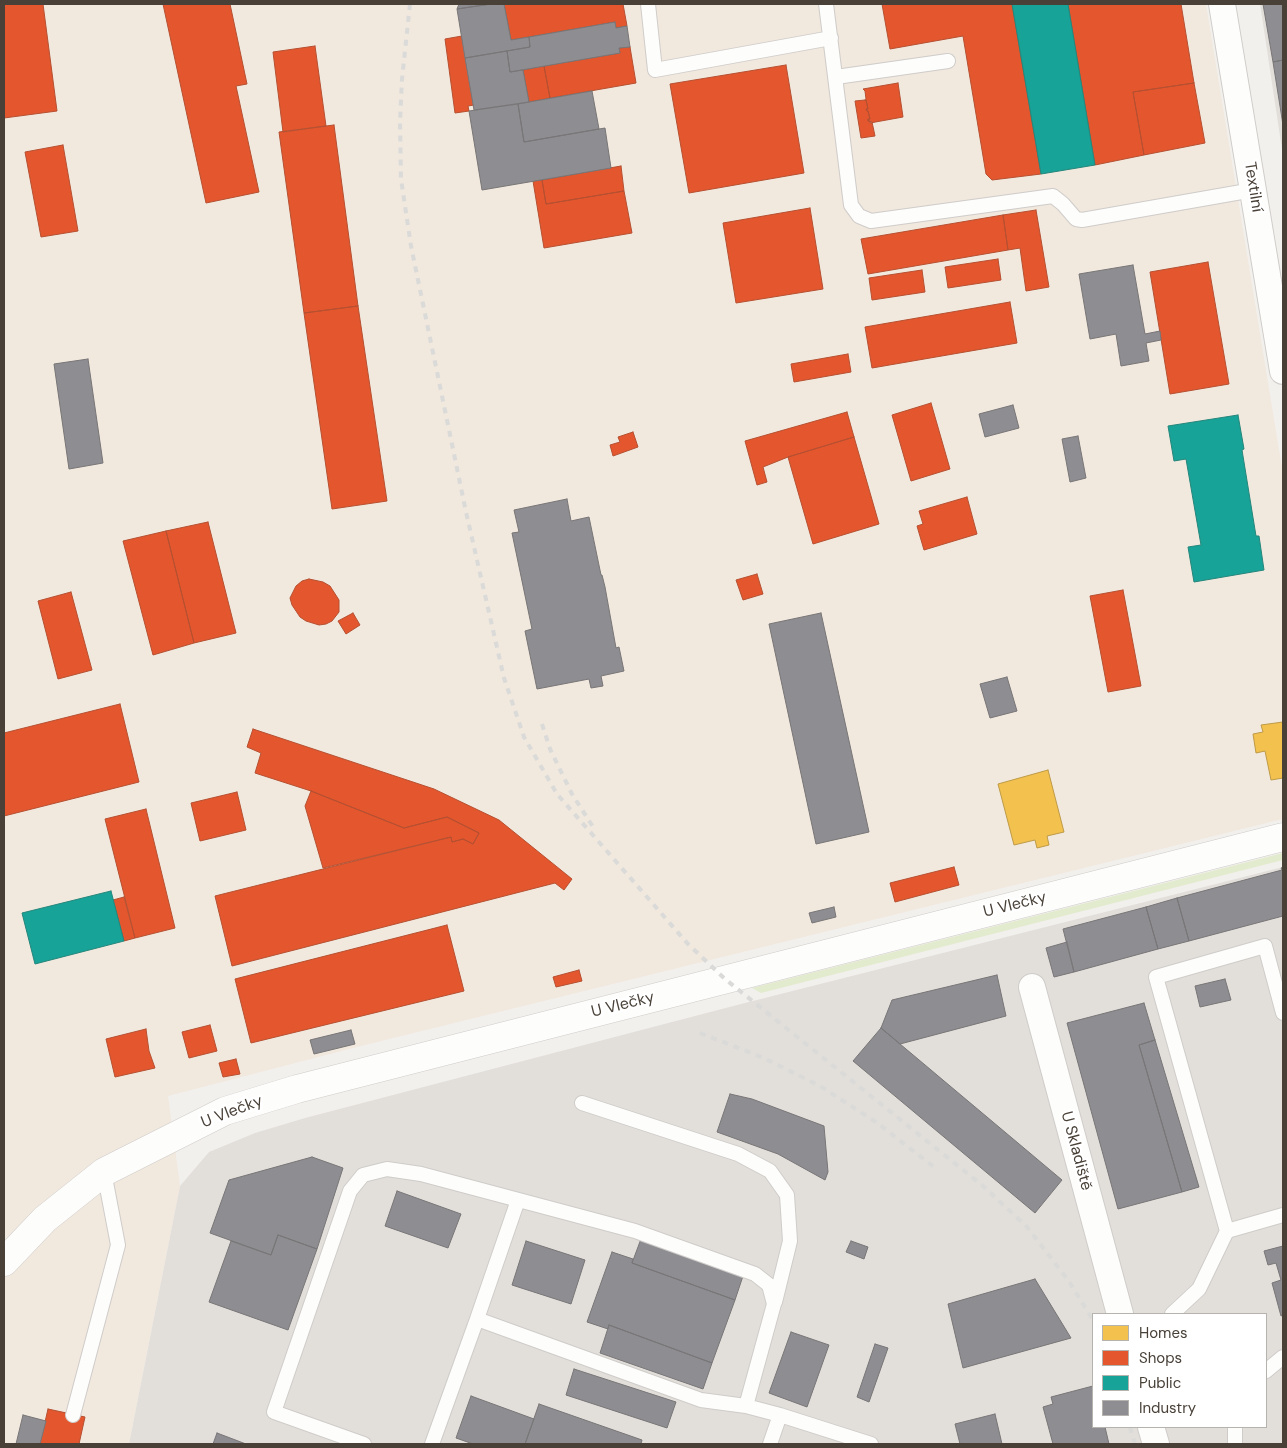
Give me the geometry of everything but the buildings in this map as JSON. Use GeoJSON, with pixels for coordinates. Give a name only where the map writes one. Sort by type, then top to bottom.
{"type":"FeatureCollection","features":[{"type":"Feature","properties":{"kind":"street","name":"Textilní"},"geometry":{"type":"LineString","coordinates":[[1222,4],[1283,371]]}},
{"type":"Feature","properties":{"kind":"street","name":"U Vlečky"},"geometry":{"type":"LineString","coordinates":[[4,1262],[45,1219],[104,1172],[225,1111],[297,1089],[1283,837]]}},
{"type":"Feature","properties":{"kind":"street","name":"U Skladiště"},"geometry":{"type":"LineString","coordinates":[[1032,987],[1120,1313]]}},
{"type":"Feature","properties":{"kind":"street"},"geometry":{"type":"LineString","coordinates":[[1151,1428],[1156,1444]]}},
{"type":"Feature","properties":{"kind":"lane"},"geometry":{"type":"LineString","coordinates":[[648,4],[655,70],[832,38]]}},
{"type":"Feature","properties":{"kind":"lane"},"geometry":{"type":"LineString","coordinates":[[826,4],[832,38],[851,205],[858,216],[871,221],[1053,196],[1076,218],[1082,220],[1253,190]]}},
{"type":"Feature","properties":{"kind":"lane"},"geometry":{"type":"LineString","coordinates":[[836,77],[948,61]]}},
{"type":"Feature","properties":{"kind":"lane"},"geometry":{"type":"LineString","coordinates":[[1173,1313],[1199,1289],[1227,1232],[1156,977],[1265,946],[1283,1013]]}},
{"type":"Feature","properties":{"kind":"lane"},"geometry":{"type":"LineString","coordinates":[[582,1103],[738,1154],[770,1171],[787,1195],[790,1240],[746,1406]]}},
{"type":"Feature","properties":{"kind":"lane"},"geometry":{"type":"LineString","coordinates":[[364,1444],[274,1412],[350,1190],[363,1175],[387,1169],[421,1174],[635,1231],[755,1274],[769,1285],[774,1305]]}},
{"type":"Feature","properties":{"kind":"lane"},"geometry":{"type":"LineString","coordinates":[[73,1415],[118,1245],[104,1172]]}},
{"type":"Feature","properties":{"kind":"lane"},"geometry":{"type":"LineString","coordinates":[[432,1444],[478,1319],[518,1200]]}},
{"type":"Feature","properties":{"kind":"lane"},"geometry":{"type":"LineString","coordinates":[[1227,1232],[1283,1215]]}},
{"type":"Feature","properties":{"kind":"lane"},"geometry":{"type":"LineString","coordinates":[[478,1319],[700,1400],[746,1406],[871,1444]]}},
{"type":"Feature","properties":{"kind":"lane"},"geometry":{"type":"LineString","coordinates":[[1267,1369],[1283,1357]]}},
{"type":"Feature","properties":{"kind":"lane"},"geometry":{"type":"LineString","coordinates":[[770,1444],[780,1415]]}},
{"type":"Feature","properties":{"kind":"lane"},"geometry":{"type":"LineString","coordinates":[[1235,1428],[1235,1444]]}},
{"type":"Feature","properties":{"kind":"shaded area"},"geometry":{"type":"Polygon","coordinates":[[[4,4],[1206,4],[1283,474],[1283,819],[365,1045],[168,1096],[180,1186],[129,1444],[4,1444],[4,4]]]}},
{"type":"Feature","properties":{"kind":"shaded area"},"geometry":{"type":"Polygon","coordinates":[[[1260,4],[1283,4],[1283,156],[1260,4]]]}},
{"type":"Feature","properties":{"kind":"shaded area"},"geometry":{"type":"Polygon","coordinates":[[[1283,867],[1283,1444],[129,1444],[180,1186],[209,1152],[255,1133],[305,1118],[737,1005],[1283,867]]]}},
{"type":"Feature","properties":{"kind":"green space"},"geometry":{"type":"Polygon","coordinates":[[[1283,853],[1283,860],[761,993],[752,988],[1283,853]]]}},
{"type":"Feature","properties":{"kind":"railway"},"geometry":{"type":"LineString","coordinates":[[410,4],[402,79],[400,122],[401,179],[411,246],[466,512],[504,678],[524,737],[557,794],[688,944],[725,979],[983,1186],[1027,1227],[1068,1280],[1092,1318]]}},
{"type":"Feature","properties":{"kind":"railway"},"geometry":{"type":"LineString","coordinates":[[542,724],[550,749],[572,794],[595,830]]}},
{"type":"Feature","properties":{"kind":"railway"},"geometry":{"type":"LineString","coordinates":[[700,1033],[764,1058],[820,1086],[876,1122],[934,1167]]}},
{"type":"Feature","properties":{"kind":"railway"},"geometry":{"type":"LineString","coordinates":[[1130,1428],[1135,1444]]}}]}
